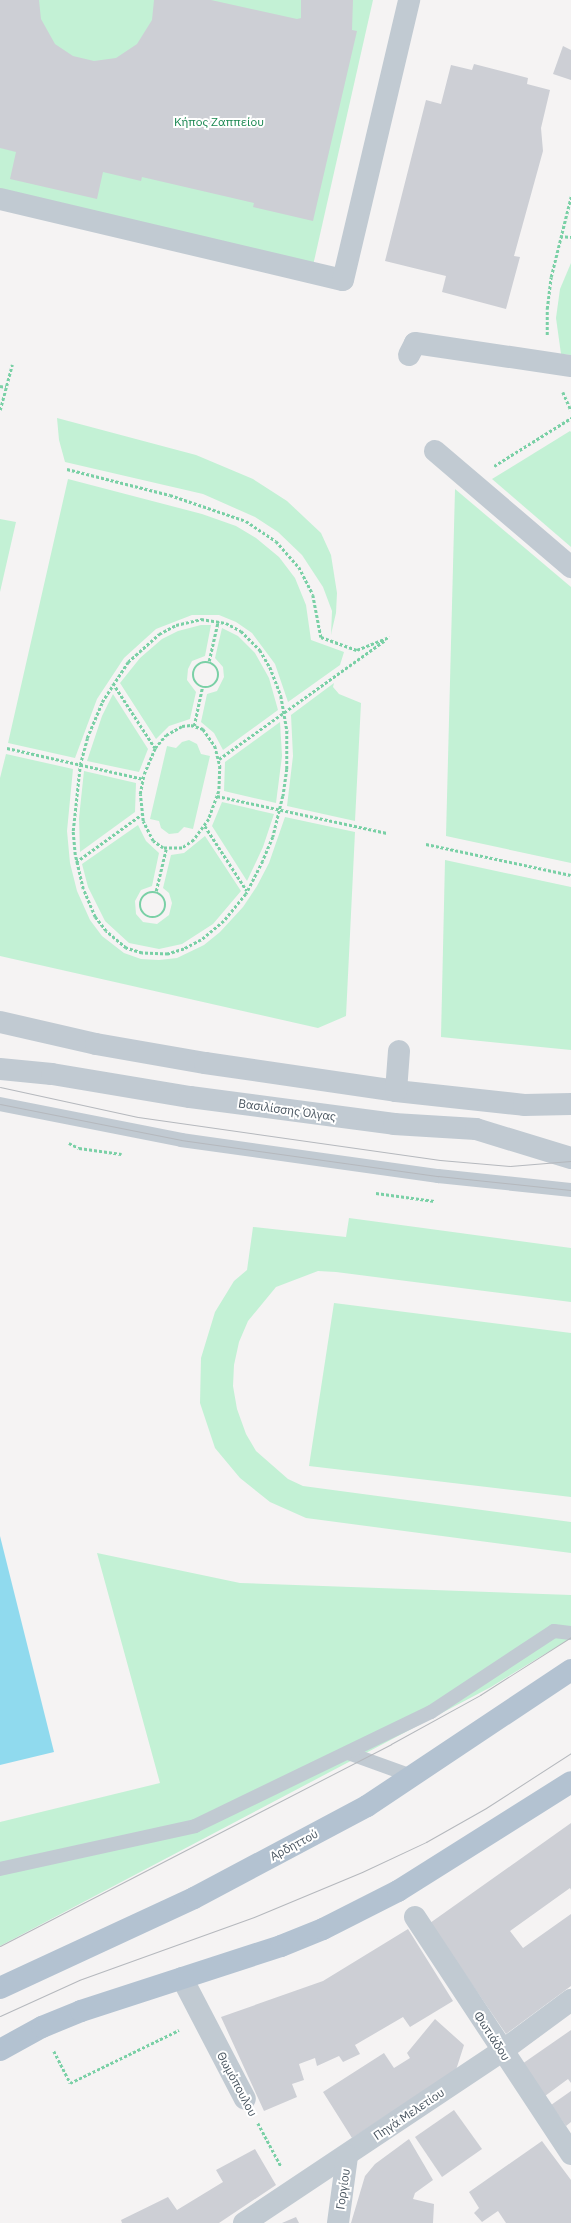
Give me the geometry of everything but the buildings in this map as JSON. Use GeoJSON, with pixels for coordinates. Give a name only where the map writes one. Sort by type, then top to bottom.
{"type":"FeatureCollection","features":[{"type":"Feature","properties":{"kind":"main road","name":"Αρδηττού"},"geometry":{"type":"LineString","coordinates":[[0,1988],[194,1898],[367,1806],[571,1670]]}},
{"type":"Feature","properties":{"kind":"main road"},"geometry":{"type":"LineString","coordinates":[[0,2050],[42,2027],[81,2011],[281,1946],[323,1929],[398,1890],[571,1782]]}},
{"type":"Feature","properties":{"kind":"street"},"geometry":{"type":"LineString","coordinates":[[0,199],[343,280],[409,0]]}},
{"type":"Feature","properties":{"kind":"street"},"geometry":{"type":"LineString","coordinates":[[409,355],[415,343],[562,365]]}},
{"type":"Feature","properties":{"kind":"street"},"geometry":{"type":"LineString","coordinates":[[435,451],[571,567]]}},
{"type":"Feature","properties":{"kind":"street"},"geometry":{"type":"LineString","coordinates":[[0,1022],[96,1044],[197,1062],[396,1091],[524,1105],[571,1104]]}},
{"type":"Feature","properties":{"kind":"street"},"geometry":{"type":"LineString","coordinates":[[396,1091],[399,1051]]}},
{"type":"Feature","properties":{"kind":"street","name":"Βασιλίσσης Όλγας"},"geometry":{"type":"LineString","coordinates":[[0,1069],[52,1074],[176,1095],[394,1124],[476,1129],[571,1158]]}},
{"type":"Feature","properties":{"kind":"street","name":"Φωτιάδου"},"geometry":{"type":"LineString","coordinates":[[415,1917],[571,2154]]}},
{"type":"Feature","properties":{"kind":"street","name":"Θωμόπουλου"},"geometry":{"type":"LineString","coordinates":[[182,1978],[245,2099]]}},
{"type":"Feature","properties":{"kind":"street","name":"Πηγά Μελετίου"},"geometry":{"type":"LineString","coordinates":[[244,2223],[347,2156],[502,2051],[571,2000]]}},
{"type":"Feature","properties":{"kind":"street","name":"Γοργίου"},"geometry":{"type":"LineString","coordinates":[[338,2223],[347,2156]]}},
{"type":"Feature","properties":{"kind":"lane"},"geometry":{"type":"LineString","coordinates":[[0,1104],[195,1142],[438,1176],[571,1190]]}},
{"type":"Feature","properties":{"kind":"lane"},"geometry":{"type":"LineString","coordinates":[[0,1869],[195,1826],[431,1712],[554,1631],[571,1633]]}},
{"type":"Feature","properties":{"kind":"lane"},"geometry":{"type":"LineString","coordinates":[[348,1753],[412,1776]]}},
{"type":"Feature","properties":{"kind":"path"},"geometry":{"type":"LineString","coordinates":[[571,196],[560,236],[547,309],[547,336],[562,365],[571,410]]}},
{"type":"Feature","properties":{"kind":"path"},"geometry":{"type":"LineString","coordinates":[[560,236],[571,237]]}},
{"type":"Feature","properties":{"kind":"path"},"geometry":{"type":"LineString","coordinates":[[0,410],[12,365]]}},
{"type":"Feature","properties":{"kind":"path"},"geometry":{"type":"LineString","coordinates":[[0,386],[6,387]]}},
{"type":"Feature","properties":{"kind":"path"},"geometry":{"type":"LineString","coordinates":[[470,481],[571,418]]}},
{"type":"Feature","properties":{"kind":"path"},"geometry":{"type":"LineString","coordinates":[[67,469],[170,494],[246,521],[276,541],[299,567],[313,595],[321,637],[356,650],[389,637],[219,759]]}},
{"type":"Feature","properties":{"kind":"path"},"geometry":{"type":"LineString","coordinates":[[193,620],[218,621],[241,631],[260,650],[274,676],[284,712],[287,756],[280,810],[268,849],[247,891],[224,921],[201,940],[168,954],[142,953],[119,943],[100,925],[86,899],[76,862],[73,818],[80,765],[92,726],[113,683],[136,654],[159,634],[176,625],[193,620]]}},
{"type":"Feature","properties":{"kind":"path"},"geometry":{"type":"LineString","coordinates":[[209,662],[218,621]]}},
{"type":"Feature","properties":{"kind":"path"},"geometry":{"type":"LineString","coordinates":[[209,662],[218,668],[218,679],[213,686],[202,688],[194,682],[193,671],[200,663],[209,662]]}},
{"type":"Feature","properties":{"kind":"path"},"geometry":{"type":"LineString","coordinates":[[113,683],[155,748]]}},
{"type":"Feature","properties":{"kind":"path"},"geometry":{"type":"LineString","coordinates":[[194,726],[202,688]]}},
{"type":"Feature","properties":{"kind":"path"},"geometry":{"type":"LineString","coordinates":[[194,726],[208,734],[219,759],[217,796],[205,826],[185,846],[166,849],[152,841],[142,815],[143,779],[155,748],[176,728],[194,726]]}},
{"type":"Feature","properties":{"kind":"path"},"geometry":{"type":"LineString","coordinates":[[7,748],[143,779]]}},
{"type":"Feature","properties":{"kind":"path"},"geometry":{"type":"LineString","coordinates":[[217,796],[387,834]]}},
{"type":"Feature","properties":{"kind":"path"},"geometry":{"type":"LineString","coordinates":[[76,862],[142,815]]}},
{"type":"Feature","properties":{"kind":"path"},"geometry":{"type":"LineString","coordinates":[[205,826],[247,891]]}},
{"type":"Feature","properties":{"kind":"path"},"geometry":{"type":"LineString","coordinates":[[426,844],[571,875]]}},
{"type":"Feature","properties":{"kind":"path"},"geometry":{"type":"LineString","coordinates":[[156,892],[166,849]]}},
{"type":"Feature","properties":{"kind":"path"},"geometry":{"type":"LineString","coordinates":[[156,892],[165,898],[166,908],[160,917],[151,918],[143,914],[140,902],[146,893],[156,892]]}},
{"type":"Feature","properties":{"kind":"path"},"geometry":{"type":"LineString","coordinates":[[55,2053],[70,2083],[181,2029]]}},
{"type":"Feature","properties":{"kind":"path","name":"Θωμόπουλου"},"geometry":{"type":"LineString","coordinates":[[245,2099],[293,2190]]}},
{"type":"Feature","properties":{"kind":"green space","name":"Κήπος Ζαππείου"},"geometry":{"type":"Polygon","coordinates":[[[0,0],[373,0],[312,270],[0,197],[0,0]]]}},
{"type":"Feature","properties":{"kind":"green space"},"geometry":{"type":"Polygon","coordinates":[[[571,263],[571,355],[561,354],[556,318],[560,289],[571,263]]]}},
{"type":"Feature","properties":{"kind":"green space"},"geometry":{"type":"Polygon","coordinates":[[[57,418],[196,455],[253,479],[287,501],[321,533],[331,555],[337,593],[336,613],[331,635],[332,611],[323,587],[302,555],[278,532],[255,517],[203,494],[65,462],[59,440],[57,418]]]}},
{"type":"Feature","properties":{"kind":"green space"},"geometry":{"type":"Polygon","coordinates":[[[570,431],[571,432],[571,547],[492,479],[570,431]]]}},
{"type":"Feature","properties":{"kind":"green space"},"geometry":{"type":"Polygon","coordinates":[[[68,479],[202,514],[236,526],[256,538],[279,557],[295,578],[306,605],[311,640],[344,652],[340,665],[288,702],[275,664],[252,633],[236,622],[219,615],[192,615],[156,629],[124,658],[97,699],[75,758],[8,743],[68,479]]]}},
{"type":"Feature","properties":{"kind":"green space"},"geometry":{"type":"Polygon","coordinates":[[[455,489],[571,587],[571,863],[446,836],[455,489]]]}},
{"type":"Feature","properties":{"kind":"green space"},"geometry":{"type":"Polygon","coordinates":[[[0,519],[16,522],[0,592],[0,519]]]}},
{"type":"Feature","properties":{"kind":"green space"},"geometry":{"type":"Polygon","coordinates":[[[201,625],[211,625],[205,656],[192,661],[188,669],[187,680],[196,692],[190,719],[169,726],[156,739],[120,683],[140,658],[162,639],[178,631],[201,625]]]}},
{"type":"Feature","properties":{"kind":"green space"},"geometry":{"type":"Polygon","coordinates":[[[222,628],[238,636],[255,653],[269,678],[278,710],[223,750],[214,733],[201,722],[207,694],[217,691],[224,677],[223,667],[215,658],[222,628]]]}},
{"type":"Feature","properties":{"kind":"green space"},"geometry":{"type":"Polygon","coordinates":[[[334,683],[333,687],[339,694],[361,703],[355,821],[287,806],[293,756],[291,715],[334,683]]]}},
{"type":"Feature","properties":{"kind":"green space"},"geometry":{"type":"Polygon","coordinates":[[[113,694],[148,749],[139,772],[87,761],[102,716],[113,694]]]}},
{"type":"Feature","properties":{"kind":"green space"},"geometry":{"type":"Polygon","coordinates":[[[280,722],[282,756],[276,803],[224,791],[225,762],[280,722]]]}},
{"type":"Feature","properties":{"kind":"green space"},"geometry":{"type":"Polygon","coordinates":[[[189,740],[197,744],[201,754],[210,756],[193,829],[184,827],[178,833],[169,834],[161,828],[159,821],[150,819],[167,746],[176,748],[182,742],[189,740]]]}},
{"type":"Feature","properties":{"kind":"green space"},"geometry":{"type":"Polygon","coordinates":[[[6,754],[73,769],[67,831],[70,863],[77,891],[90,920],[102,936],[124,953],[141,959],[159,960],[177,958],[204,945],[220,932],[243,907],[257,886],[269,863],[285,817],[355,832],[346,1016],[318,1028],[0,956],[0,778],[6,754]]]}},
{"type":"Feature","properties":{"kind":"green space"},"geometry":{"type":"Polygon","coordinates":[[[84,771],[136,783],[135,812],[80,852],[79,818],[84,771]]]}},
{"type":"Feature","properties":{"kind":"green space"},"geometry":{"type":"Polygon","coordinates":[[[222,802],[274,814],[263,847],[247,881],[212,826],[222,802]]]}},
{"type":"Feature","properties":{"kind":"green space"},"geometry":{"type":"Polygon","coordinates":[[[138,825],[146,841],[159,853],[152,886],[141,890],[135,901],[136,914],[143,922],[157,924],[169,915],[172,903],[169,893],[163,888],[171,855],[184,853],[205,836],[241,891],[213,924],[182,944],[159,949],[129,943],[105,921],[88,887],[82,864],[138,825]]]}},
{"type":"Feature","properties":{"kind":"green space"},"geometry":{"type":"Polygon","coordinates":[[[445,860],[571,887],[571,1050],[441,1037],[445,860]]]}},
{"type":"Feature","properties":{"kind":"green space"},"geometry":{"type":"Polygon","coordinates":[[[349,1218],[571,1248],[571,1302],[318,1271],[276,1287],[248,1321],[239,1342],[234,1365],[233,1386],[237,1409],[246,1434],[256,1451],[288,1479],[303,1486],[571,1522],[571,1553],[306,1518],[270,1502],[240,1478],[215,1448],[200,1403],[201,1358],[215,1312],[234,1281],[247,1270],[253,1227],[346,1237],[349,1218]]]}},
{"type":"Feature","properties":{"kind":"green space"},"geometry":{"type":"Polygon","coordinates":[[[334,1303],[571,1333],[571,1497],[309,1466],[334,1303]]]}},
{"type":"Feature","properties":{"kind":"green space"},"geometry":{"type":"Polygon","coordinates":[[[97,1553],[240,1583],[571,1595],[571,1638],[491,1687],[0,1946],[0,1822],[160,1783],[97,1553]]]}},
{"type":"Feature","properties":{"kind":"water"},"geometry":{"type":"Polygon","coordinates":[[[0,1536],[54,1752],[0,1765],[0,1536]]]}},
{"type":"Feature","properties":{"kind":"tram line"},"geometry":{"type":"LineString","coordinates":[[0,1087],[138,1117],[440,1160],[510,1166],[571,1161]]}},
{"type":"Feature","properties":{"kind":"tram line"},"geometry":{"type":"LineString","coordinates":[[0,1104],[181,1140],[438,1176],[571,1190]]}},
{"type":"Feature","properties":{"kind":"tram line"},"geometry":{"type":"LineString","coordinates":[[0,1946],[391,1744],[480,1695],[571,1637]]}},
{"type":"Feature","properties":{"kind":"tram line"},"geometry":{"type":"LineString","coordinates":[[0,2016],[79,1980],[254,1917],[362,1872],[426,1842],[486,1808],[571,1753]]}}]}
